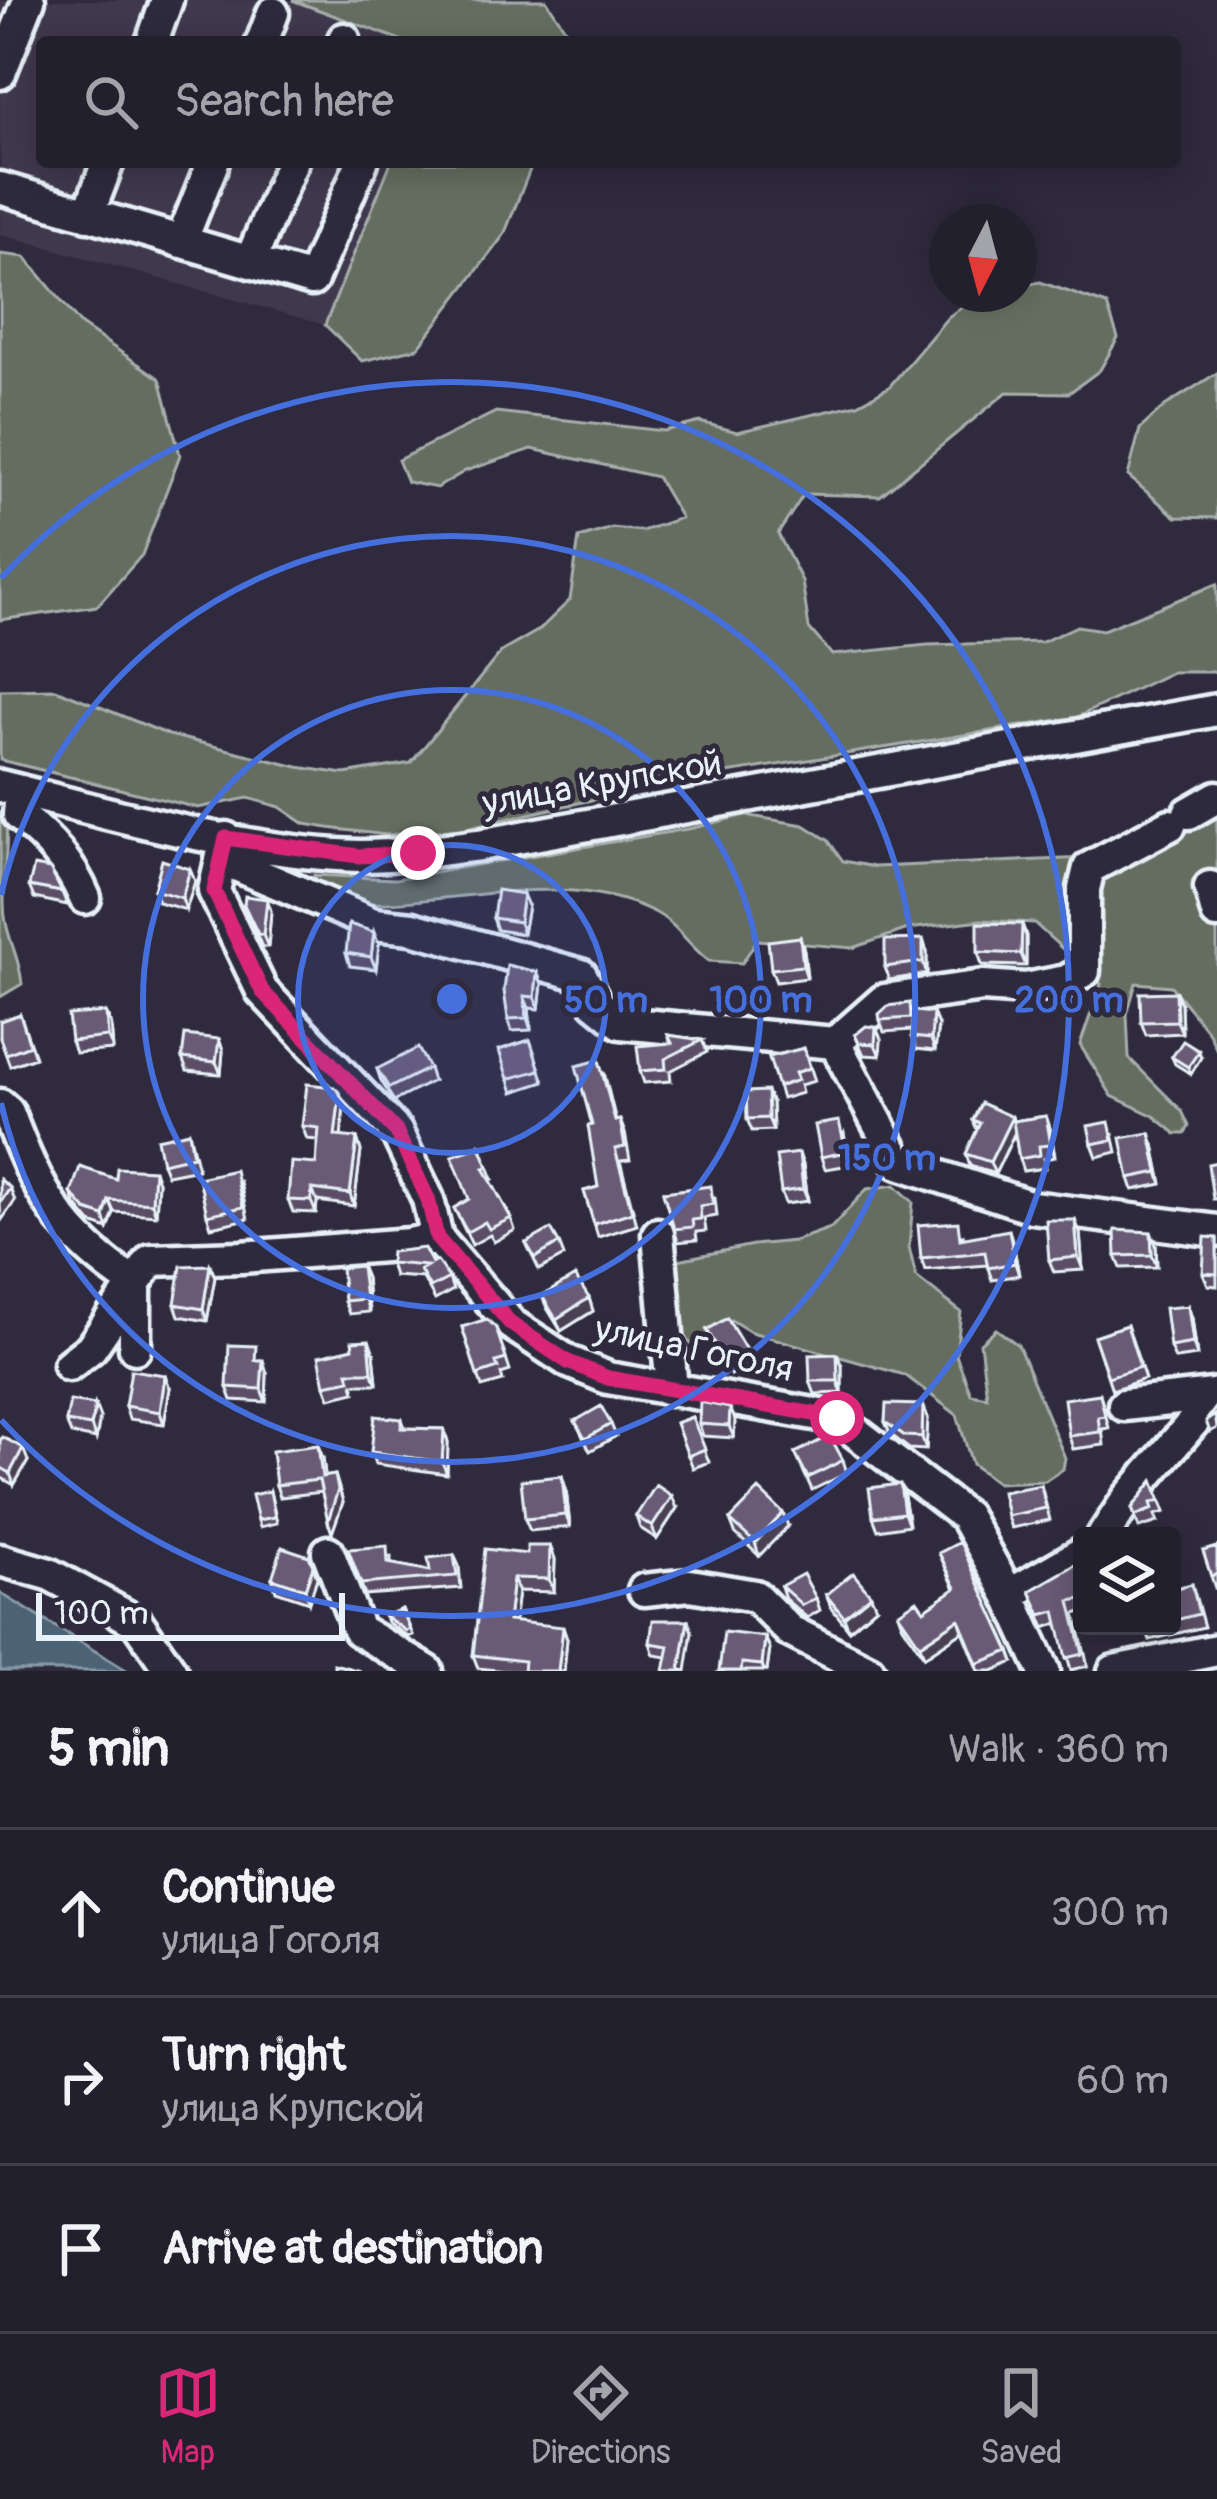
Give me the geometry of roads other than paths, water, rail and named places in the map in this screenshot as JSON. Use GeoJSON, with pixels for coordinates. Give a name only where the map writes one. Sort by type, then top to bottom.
{"type":"FeatureCollection","features":[{"type":"Feature","properties":{"kind":"street"},"geometry":{"type":"LineString","coordinates":[[0,73],[29,0]]}},
{"type":"Feature","properties":{"kind":"street"},"geometry":{"type":"LineString","coordinates":[[154,36],[167,0]]}},
{"type":"Feature","properties":{"kind":"street"},"geometry":{"type":"LineString","coordinates":[[88,215],[106,168]]}},
{"type":"Feature","properties":{"kind":"street"},"geometry":{"type":"LineString","coordinates":[[181,242],[211,168]]}},
{"type":"Feature","properties":{"kind":"street"},"geometry":{"type":"LineString","coordinates":[[250,262],[289,168]]}},
{"type":"Feature","properties":{"kind":"street"},"geometry":{"type":"LineString","coordinates":[[0,188],[311,280],[359,168]]}},
{"type":"Feature","properties":{"kind":"street","name":"улица Крупской"},"geometry":{"type":"LineString","coordinates":[[10,788],[226,838],[359,856],[479,845],[1217,710]]}},
{"type":"Feature","properties":{"kind":"street"},"geometry":{"type":"LineString","coordinates":[[10,788],[19,815],[53,843],[85,898]]}},
{"type":"Feature","properties":{"kind":"street"},"geometry":{"type":"LineString","coordinates":[[226,838],[238,866],[374,924],[412,928],[581,975],[595,1002],[622,1023],[835,1043],[884,1000],[982,986],[1026,989],[1066,981],[1084,971],[1084,889],[1089,868],[1217,797]]}},
{"type":"Feature","properties":{"kind":"street","name":"улица Гоголя"},"geometry":{"type":"LineString","coordinates":[[226,838],[214,891],[262,991],[396,1131],[428,1199],[437,1238],[511,1324],[568,1362],[593,1372],[837,1418],[965,1516],[1044,1671]]}},
{"type":"Feature","properties":{"kind":"street"},"geometry":{"type":"LineString","coordinates":[[835,1043],[899,1163],[1032,1207],[1217,1231]]}},
{"type":"Feature","properties":{"kind":"street"},"geometry":{"type":"LineString","coordinates":[[0,1105],[8,1112],[34,1181],[82,1242],[143,1272],[241,1257],[437,1238]]}},
{"type":"Feature","properties":{"kind":"street"},"geometry":{"type":"LineString","coordinates":[[658,1234],[672,1389]]}},
{"type":"Feature","properties":{"kind":"street"},"geometry":{"type":"LineString","coordinates":[[135,1348],[143,1272]]}},
{"type":"Feature","properties":{"kind":"street"},"geometry":{"type":"LineString","coordinates":[[69,1366],[91,1348],[143,1272]]}},
{"type":"Feature","properties":{"kind":"street"},"geometry":{"type":"LineString","coordinates":[[593,1372],[649,1356],[664,1332]]}},
{"type":"Feature","properties":{"kind":"street"},"geometry":{"type":"LineString","coordinates":[[1124,1405],[1215,1395]]}},
{"type":"Feature","properties":{"kind":"street"},"geometry":{"type":"LineString","coordinates":[[1109,1527],[1215,1395]]}},
{"type":"Feature","properties":{"kind":"street"},"geometry":{"type":"LineString","coordinates":[[328,1552],[358,1630],[427,1671]]}},
{"type":"Feature","properties":{"kind":"street"},"geometry":{"type":"LineString","coordinates":[[1009,1595],[1073,1558]]}},
{"type":"Feature","properties":{"kind":"street"},"geometry":{"type":"LineString","coordinates":[[0,1560],[49,1574],[137,1622],[171,1671]]}},
{"type":"Feature","properties":{"kind":"street"},"geometry":{"type":"LineString","coordinates":[[644,1590],[690,1585],[755,1596],[790,1631],[869,1671]]}},
{"type":"Feature","properties":{"kind":"street"},"geometry":{"type":"LineString","coordinates":[[1114,1671],[1217,1650]]}},
{"type":"Feature","properties":{"kind":"water"},"geometry":{"type":"Polygon","coordinates":[[[0,1593],[128,1671],[0,1671],[0,1593]]]}}]}
